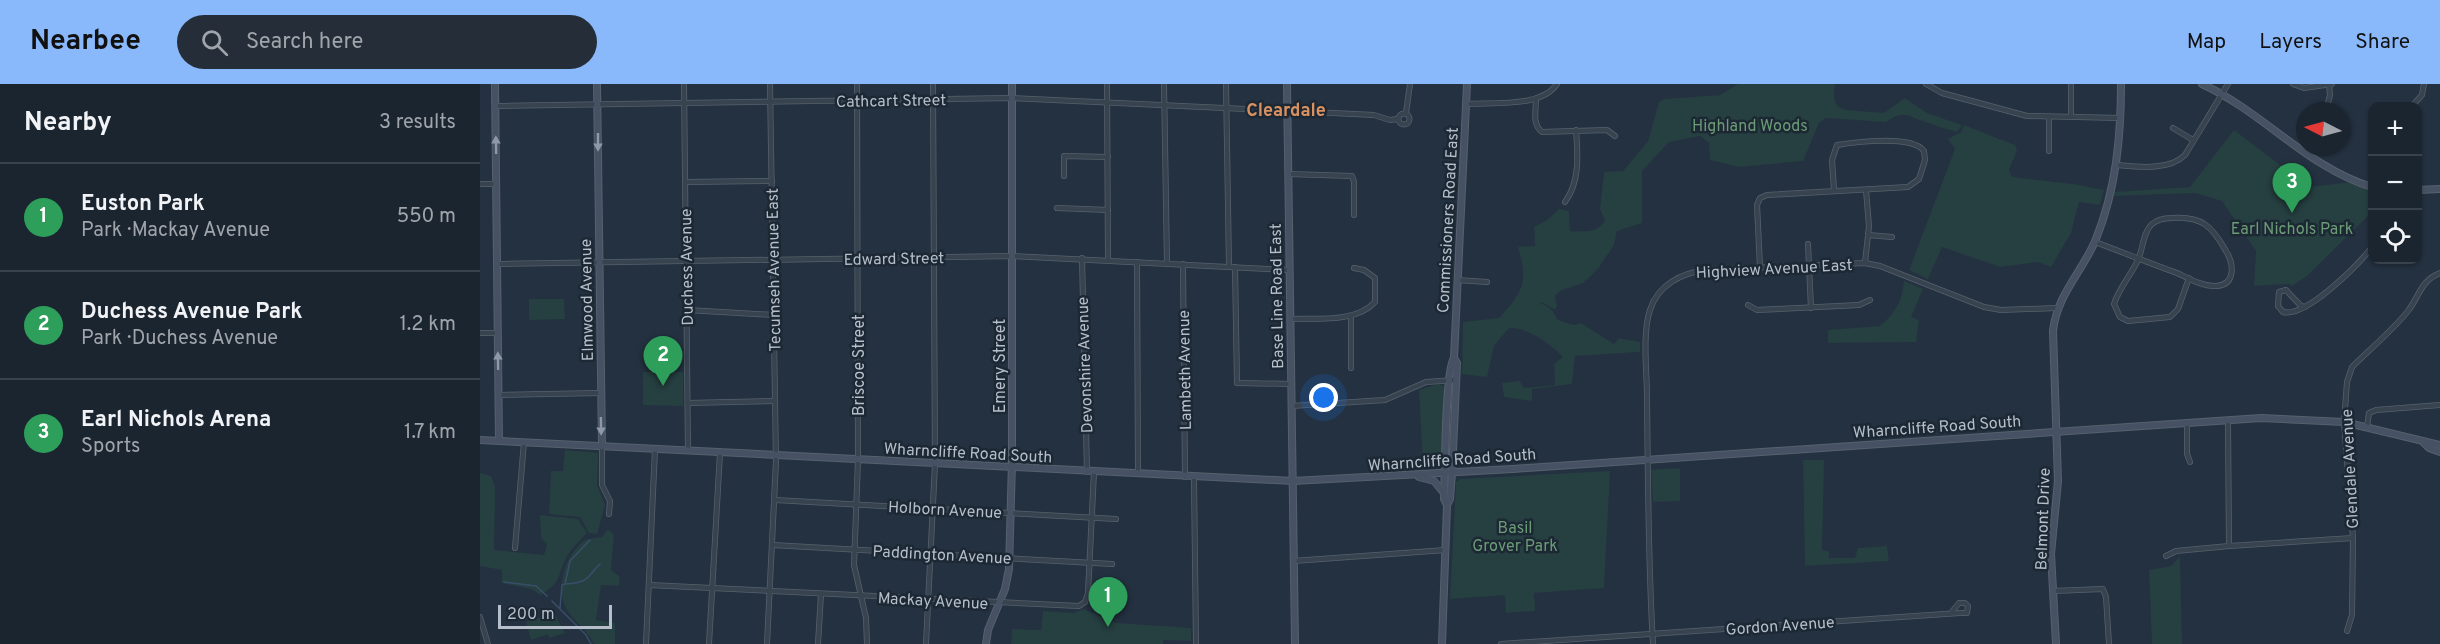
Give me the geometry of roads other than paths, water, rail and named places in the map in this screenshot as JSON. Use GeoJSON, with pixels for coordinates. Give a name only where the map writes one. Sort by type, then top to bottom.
{"type":"FeatureCollection","features":[{"type":"Feature","properties":{"kind":"street"},"geometry":{"type":"LineString","coordinates":[[495,84],[499,441]]}},
{"type":"Feature","properties":{"kind":"street","name":"Elmwood Avenue"},"geometry":{"type":"LineString","coordinates":[[597,84],[602,485],[610,501],[609,514]]}},
{"type":"Feature","properties":{"kind":"street","name":"Duchess Avenue"},"geometry":{"type":"LineString","coordinates":[[684,84],[688,451]]}},
{"type":"Feature","properties":{"kind":"street","name":"Tecumseh Avenue East"},"geometry":{"type":"LineString","coordinates":[[766,644],[776,456],[770,84]]}},
{"type":"Feature","properties":{"kind":"street","name":"Briscoe Street"},"geometry":{"type":"LineString","coordinates":[[857,84],[858,460],[854,565],[866,618],[867,644]]}},
{"type":"Feature","properties":{"kind":"street"},"geometry":{"type":"LineString","coordinates":[[926,644],[935,464],[933,84]]}},
{"type":"Feature","properties":{"kind":"street","name":"Emery Street"},"geometry":{"type":"LineString","coordinates":[[986,644],[988,630],[1008,578],[1010,557],[1012,84]]}},
{"type":"Feature","properties":{"kind":"street"},"geometry":{"type":"LineString","coordinates":[[1107,84],[1107,260]]}},
{"type":"Feature","properties":{"kind":"street"},"geometry":{"type":"LineString","coordinates":[[1164,84],[1167,263]]}},
{"type":"Feature","properties":{"kind":"street"},"geometry":{"type":"LineString","coordinates":[[1226,84],[1228,266]]}},
{"type":"Feature","properties":{"kind":"street","name":"Base Line Road East"},"geometry":{"type":"LineString","coordinates":[[1287,84],[1295,644]]}},
{"type":"Feature","properties":{"kind":"street"},"geometry":{"type":"LineString","coordinates":[[1398,119],[1402,124],[1408,123],[1410,118],[1406,113],[1410,84]]}},
{"type":"Feature","properties":{"kind":"street","name":"Commissioners Road East"},"geometry":{"type":"LineString","coordinates":[[1449,473],[1452,380],[1456,363],[1454,358],[1457,280],[1467,84]]}},
{"type":"Feature","properties":{"kind":"street"},"geometry":{"type":"LineString","coordinates":[[1466,104],[1536,99],[1547,95],[1557,84]]}},
{"type":"Feature","properties":{"kind":"street"},"geometry":{"type":"LineString","coordinates":[[1926,84],[1942,93],[2011,113],[2049,117],[2121,118]]}},
{"type":"Feature","properties":{"kind":"street"},"geometry":{"type":"LineString","coordinates":[[2071,84],[2071,117]]}},
{"type":"Feature","properties":{"kind":"street"},"geometry":{"type":"LineString","coordinates":[[2057,308],[2095,242],[2105,215],[2117,165],[2121,84]]}},
{"type":"Feature","properties":{"kind":"street"},"geometry":{"type":"LineString","coordinates":[[2202,84],[2223,93],[2296,141]]}},
{"type":"Feature","properties":{"kind":"street"},"geometry":{"type":"LineString","coordinates":[[2117,165],[2134,167],[2170,165],[2179,161],[2185,155],[2228,84]]}},
{"type":"Feature","properties":{"kind":"street"},"geometry":{"type":"LineString","coordinates":[[2293,84],[2304,88],[2330,84],[2328,102]]}},
{"type":"Feature","properties":{"kind":"street"},"geometry":{"type":"LineString","coordinates":[[2416,102],[2422,95],[2424,84]]}},
{"type":"Feature","properties":{"kind":"street","name":"Cathcart Street"},"geometry":{"type":"LineString","coordinates":[[495,106],[1012,98],[1287,111]]}},
{"type":"Feature","properties":{"kind":"street"},"geometry":{"type":"LineString","coordinates":[[1536,99],[1535,122],[1537,128],[1542,132],[1607,130],[1615,135]]}},
{"type":"Feature","properties":{"kind":"street"},"geometry":{"type":"LineString","coordinates":[[1287,111],[1374,115],[1390,120],[1398,119]]}},
{"type":"Feature","properties":{"kind":"street"},"geometry":{"type":"LineString","coordinates":[[1398,119],[1401,114],[1406,113]]}},
{"type":"Feature","properties":{"kind":"street"},"geometry":{"type":"LineString","coordinates":[[2049,117],[2049,151]]}},
{"type":"Feature","properties":{"kind":"street"},"geometry":{"type":"LineString","coordinates":[[2173,128],[2193,140]]}},
{"type":"Feature","properties":{"kind":"street"},"geometry":{"type":"LineString","coordinates":[[1565,202],[1572,193],[1576,175],[1576,130]]}},
{"type":"Feature","properties":{"kind":"street"},"geometry":{"type":"LineString","coordinates":[[1760,267],[1757,207],[1760,198],[1767,195],[1834,190],[1904,188],[1915,182],[1924,166],[1924,151],[1912,144],[1900,141],[1837,146],[1832,160],[1834,190]]}},
{"type":"Feature","properties":{"kind":"street"},"geometry":{"type":"LineString","coordinates":[[1064,176],[1064,156],[1108,157]]}},
{"type":"Feature","properties":{"kind":"street"},"geometry":{"type":"LineString","coordinates":[[2316,156],[2336,172],[2368,185]]}},
{"type":"Feature","properties":{"kind":"street"},"geometry":{"type":"LineString","coordinates":[[1288,174],[1352,176],[1354,215]]}},
{"type":"Feature","properties":{"kind":"street"},"geometry":{"type":"LineString","coordinates":[[686,182],[772,181]]}},
{"type":"Feature","properties":{"kind":"street"},"geometry":{"type":"LineString","coordinates":[[480,184],[496,184]]}},
{"type":"Feature","properties":{"kind":"street"},"geometry":{"type":"LineString","coordinates":[[2422,190],[2440,189]]}},
{"type":"Feature","properties":{"kind":"street"},"geometry":{"type":"LineString","coordinates":[[1865,263],[1868,235],[1866,190]]}},
{"type":"Feature","properties":{"kind":"street"},"geometry":{"type":"LineString","coordinates":[[1057,208],[1108,210]]}},
{"type":"Feature","properties":{"kind":"street"},"geometry":{"type":"LineString","coordinates":[[2095,242],[2139,259],[2188,278],[2214,286],[2224,285],[2232,273],[2229,255],[2202,221],[2183,217],[2161,219],[2151,225],[2139,259],[2114,304],[2120,317],[2128,321],[2170,317],[2178,309],[2188,278]]}},
{"type":"Feature","properties":{"kind":"street"},"geometry":{"type":"LineString","coordinates":[[1868,235],[1892,237]]}},
{"type":"Feature","properties":{"kind":"street"},"geometry":{"type":"LineString","coordinates":[[1808,244],[1811,308]]}},
{"type":"Feature","properties":{"kind":"street"},"geometry":{"type":"LineString","coordinates":[[2305,307],[2301,306],[2286,290],[2279,292],[2278,306],[2283,312],[2298,311],[2305,307],[2346,274],[2368,253]]}},
{"type":"Feature","properties":{"kind":"street","name":"Edward Street"},"geometry":{"type":"LineString","coordinates":[[498,264],[1012,256],[1289,270]]}},
{"type":"Feature","properties":{"kind":"street","name":"Devonshire Avenue"},"geometry":{"type":"LineString","coordinates":[[1082,258],[1090,472]]}},
{"type":"Feature","properties":{"kind":"street"},"geometry":{"type":"LineString","coordinates":[[1137,262],[1138,474]]}},
{"type":"Feature","properties":{"kind":"street","name":"Highview Avenue East"},"geometry":{"type":"LineString","coordinates":[[1653,644],[1647,460],[1647,322],[1656,298],[1669,284],[1686,274],[1706,270],[1865,263],[1880,266],[1984,308],[2001,310],[2057,308]]}},
{"type":"Feature","properties":{"kind":"street","name":"Lambeth Avenue"},"geometry":{"type":"LineString","coordinates":[[1183,264],[1185,477]]}},
{"type":"Feature","properties":{"kind":"street"},"geometry":{"type":"LineString","coordinates":[[1236,267],[1238,383],[1291,384]]}},
{"type":"Feature","properties":{"kind":"street"},"geometry":{"type":"LineString","coordinates":[[1290,319],[1351,316],[1367,311],[1375,302],[1375,278],[1365,270],[1354,268]]}},
{"type":"Feature","properties":{"kind":"street","name":"Glendale Avenue"},"geometry":{"type":"LineString","coordinates":[[2347,630],[2352,615],[2353,538],[2344,422],[2347,382],[2352,367],[2409,311],[2423,284],[2432,276],[2440,273]]}},
{"type":"Feature","properties":{"kind":"street"},"geometry":{"type":"LineString","coordinates":[[1457,280],[1487,282]]}},
{"type":"Feature","properties":{"kind":"street"},"geometry":{"type":"LineString","coordinates":[[1748,305],[1757,310],[1811,308],[1859,305],[1870,300]]}},
{"type":"Feature","properties":{"kind":"street","name":"Belmont Drive"},"geometry":{"type":"LineString","coordinates":[[2056,644],[2051,540],[2058,482],[2053,331],[2057,308]]}},
{"type":"Feature","properties":{"kind":"street"},"geometry":{"type":"LineString","coordinates":[[687,310],[774,315]]}},
{"type":"Feature","properties":{"kind":"street"},"geometry":{"type":"LineString","coordinates":[[1351,316],[1351,368]]}},
{"type":"Feature","properties":{"kind":"street"},"geometry":{"type":"LineString","coordinates":[[480,333],[498,333]]}},
{"type":"Feature","properties":{"kind":"street"},"geometry":{"type":"LineString","coordinates":[[1291,406],[1385,400],[1426,382],[1452,380]]}},
{"type":"Feature","properties":{"kind":"street"},"geometry":{"type":"LineString","coordinates":[[499,395],[600,393]]}},
{"type":"Feature","properties":{"kind":"street"},"geometry":{"type":"LineString","coordinates":[[688,403],[775,401]]}},
{"type":"Feature","properties":{"kind":"street"},"geometry":{"type":"LineString","coordinates":[[2367,427],[2369,413],[2376,410],[2440,405]]}},
{"type":"Feature","properties":{"kind":"street","name":"Wharncliffe Road South"},"geometry":{"type":"LineString","coordinates":[[480,440],[1293,482],[2273,418],[2344,422],[2440,445]]}},
{"type":"Feature","properties":{"kind":"street"},"geometry":{"type":"LineString","coordinates":[[2228,420],[2229,546]]}},
{"type":"Feature","properties":{"kind":"street"},"geometry":{"type":"LineString","coordinates":[[2187,423],[2187,454],[2190,462]]}},
{"type":"Feature","properties":{"kind":"street"},"geometry":{"type":"LineString","coordinates":[[515,548],[524,442]]}},
{"type":"Feature","properties":{"kind":"street","name":"Wharncliffe Road South"},"geometry":{"type":"LineString","coordinates":[[2423,442],[2429,448],[2440,452]]}},
{"type":"Feature","properties":{"kind":"street"},"geometry":{"type":"LineString","coordinates":[[646,644],[655,449]]}},
{"type":"Feature","properties":{"kind":"street"},"geometry":{"type":"LineString","coordinates":[[709,644],[720,453]]}},
{"type":"Feature","properties":{"kind":"street"},"geometry":{"type":"LineString","coordinates":[[1292,468],[1307,481]]}},
{"type":"Feature","properties":{"kind":"street","name":"Mackay Avenue"},"geometry":{"type":"LineString","coordinates":[[649,585],[999,604],[1079,606],[1086,602],[1088,593],[1090,472]]}},
{"type":"Feature","properties":{"kind":"street"},"geometry":{"type":"LineString","coordinates":[[1447,505],[1444,493],[1449,473]]}},
{"type":"Feature","properties":{"kind":"street"},"geometry":{"type":"LineString","coordinates":[[1442,644],[1447,505],[1450,499],[1449,473]]}},
{"type":"Feature","properties":{"kind":"street"},"geometry":{"type":"LineString","coordinates":[[1413,475],[1434,481],[1444,493]]}},
{"type":"Feature","properties":{"kind":"street"},"geometry":{"type":"LineString","coordinates":[[1194,478],[1196,644]]}},
{"type":"Feature","properties":{"kind":"street","name":"Holborn Avenue"},"geometry":{"type":"LineString","coordinates":[[775,500],[1116,519]]}},
{"type":"Feature","properties":{"kind":"street"},"geometry":{"type":"LineString","coordinates":[[2166,556],[2176,551],[2353,538]]}},
{"type":"Feature","properties":{"kind":"street","name":"Paddington Avenue"},"geometry":{"type":"LineString","coordinates":[[772,545],[1112,564]]}},
{"type":"Feature","properties":{"kind":"street"},"geometry":{"type":"LineString","coordinates":[[1293,561],[1446,550]]}},
{"type":"Feature","properties":{"kind":"street"},"geometry":{"type":"LineString","coordinates":[[2053,591],[2103,589],[2106,597],[2109,644]]}},
{"type":"Feature","properties":{"kind":"street"},"geometry":{"type":"LineString","coordinates":[[818,644],[821,594]]}},
{"type":"Feature","properties":{"kind":"street","name":"Gordon Avenue"},"geometry":{"type":"LineString","coordinates":[[1501,644],[1951,613]]}},
{"type":"Feature","properties":{"kind":"street"},"geometry":{"type":"LineString","coordinates":[[480,617],[488,644]]}},
{"type":"Feature","properties":{"kind":"waterway"},"geometry":{"type":"LineString","coordinates":[[560,608],[562,585],[565,584],[570,561],[590,540]]}},
{"type":"Feature","properties":{"kind":"waterway"},"geometry":{"type":"LineString","coordinates":[[565,584],[583,581],[600,564]]}},
{"type":"Feature","properties":{"kind":"waterway"},"geometry":{"type":"LineString","coordinates":[[504,582],[536,586],[547,596]]}},
{"type":"Feature","properties":{"kind":"waterway"},"geometry":{"type":"LineString","coordinates":[[552,601],[586,635],[591,644]]}},
{"type":"Feature","properties":{"kind":"place","name":"Earl Nichols Arena"},"geometry":{"type":"Point","coordinates":[2292,213]}},
{"type":"Feature","properties":{"kind":"place","name":"Duchess Avenue Park"},"geometry":{"type":"Point","coordinates":[663,386]}},
{"type":"Feature","properties":{"kind":"place","name":"Euston Park"},"geometry":{"type":"Point","coordinates":[1108,627]}},
{"type":"Feature","properties":{"kind":"district","name":"Cleardale"},"geometry":{"type":"Point","coordinates":[1286,110]}},
{"type":"Feature","properties":{"kind":"park label","name":"Highland Woods"},"geometry":{"type":"Point","coordinates":[1750,125]}},
{"type":"Feature","properties":{"kind":"park label","name":"Earl Nichols Park"},"geometry":{"type":"Point","coordinates":[2292,228]}},
{"type":"Feature","properties":{"kind":"park label","name":"Basil Grover Park"},"geometry":{"type":"Point","coordinates":[1515,536]}}]}
